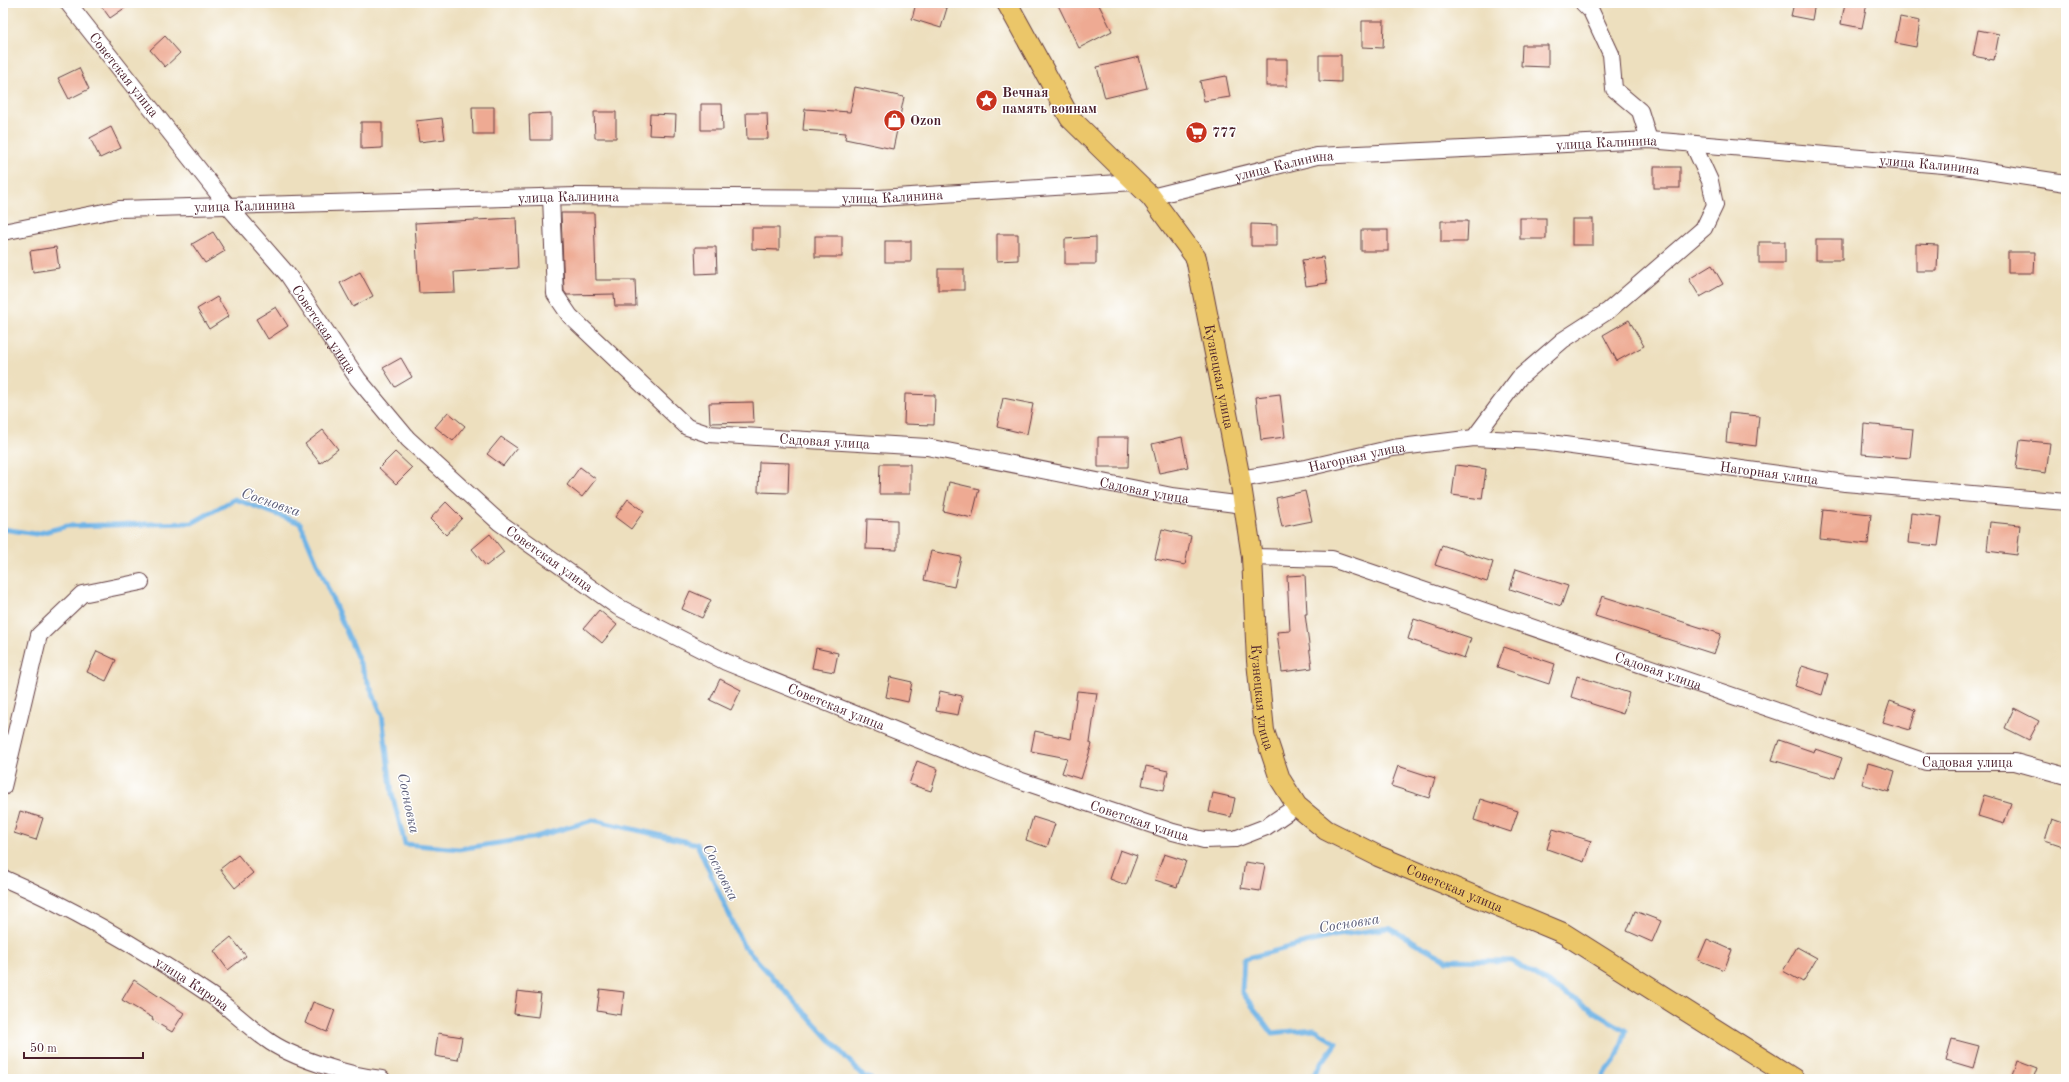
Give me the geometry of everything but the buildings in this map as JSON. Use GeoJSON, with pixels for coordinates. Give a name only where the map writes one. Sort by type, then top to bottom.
{"type":"FeatureCollection","features":[{"type":"Feature","properties":{"kind":"main road","name":"Кузнецкая улица"},"geometry":{"type":"LineString","coordinates":[[1007,3],[1070,118],[1151,197],[1196,258],[1240,479],[1252,557],[1257,661],[1264,732],[1280,779],[1297,806]]}},
{"type":"Feature","properties":{"kind":"main road","name":"Советская улица"},"geometry":{"type":"LineString","coordinates":[[1297,806],[1326,830],[1378,856],[1563,933],[1794,1079]]}},
{"type":"Feature","properties":{"kind":"street","name":"Советская улица"},"geometry":{"type":"LineString","coordinates":[[68,3],[228,205],[288,274],[358,379],[408,439],[500,523],[618,607],[726,662],[1016,779],[1173,832],[1204,840],[1236,840],[1266,827],[1297,806]]}},
{"type":"Feature","properties":{"kind":"street"},"geometry":{"type":"LineString","coordinates":[[1583,3],[1592,11],[1611,54],[1614,89],[1640,111],[1649,140]]}},
{"type":"Feature","properties":{"kind":"street","name":"улица Калинина"},"geometry":{"type":"LineString","coordinates":[[1151,197],[1317,156],[1649,140],[1955,166],[2066,183]]}},
{"type":"Feature","properties":{"kind":"street"},"geometry":{"type":"LineString","coordinates":[[1474,438],[1519,378],[1563,340],[1608,312],[1704,228],[1715,205],[1710,181],[1693,144]]}},
{"type":"Feature","properties":{"kind":"street","name":"улица Калинина"},"geometry":{"type":"LineString","coordinates":[[3,232],[118,209],[551,196],[879,198],[1135,182]]}},
{"type":"Feature","properties":{"kind":"street","name":"Садовая улица"},"geometry":{"type":"LineString","coordinates":[[551,196],[555,294],[570,316],[687,427],[708,434],[927,447],[1172,496],[1244,505]]}},
{"type":"Feature","properties":{"kind":"street","name":"Нагорная улица"},"geometry":{"type":"LineString","coordinates":[[1240,479],[1306,468],[1393,448],[1474,438],[1535,441],[1845,484],[2066,502]]}},
{"type":"Feature","properties":{"kind":"street","name":"Садовая улица"},"geometry":{"type":"LineString","coordinates":[[1252,557],[1332,559],[1926,762],[2015,762],[2066,776]]}},
{"type":"Feature","properties":{"kind":"street"},"geometry":{"type":"LineString","coordinates":[[3,787],[39,635],[82,594],[141,582]]}},
{"type":"Feature","properties":{"kind":"street","name":"улица Кирова"},"geometry":{"type":"LineString","coordinates":[[3,878],[28,889],[124,940],[210,994],[267,1040],[310,1061],[368,1078],[382,1079]]}},
{"type":"Feature","properties":{"kind":"waterway","name":"Сосновка"},"geometry":{"type":"LineString","coordinates":[[3,529],[36,534],[67,526],[192,523],[235,499],[300,523],[382,715],[392,794],[405,844],[459,849],[532,838],[593,820],[697,844],[743,945],[863,1076],[871,1079]]}},
{"type":"Feature","properties":{"kind":"waterway","name":"Сосновка"},"geometry":{"type":"LineString","coordinates":[[1306,1079],[1314,1074],[1336,1043],[1315,1029],[1272,1033],[1242,992],[1244,959],[1333,936],[1389,928],[1447,960],[1512,961],[1626,1031],[1616,1059],[1603,1076],[1604,1079]]}},
{"type":"Feature","properties":{"kind":"place","name":"Вечная память воинам"},"geometry":{"type":"Point","coordinates":[986,100]}},
{"type":"Feature","properties":{"kind":"place","name":"Ozon"},"geometry":{"type":"Point","coordinates":[894,120]}},
{"type":"Feature","properties":{"kind":"place","name":"777"},"geometry":{"type":"Point","coordinates":[1197,132]}}]}
